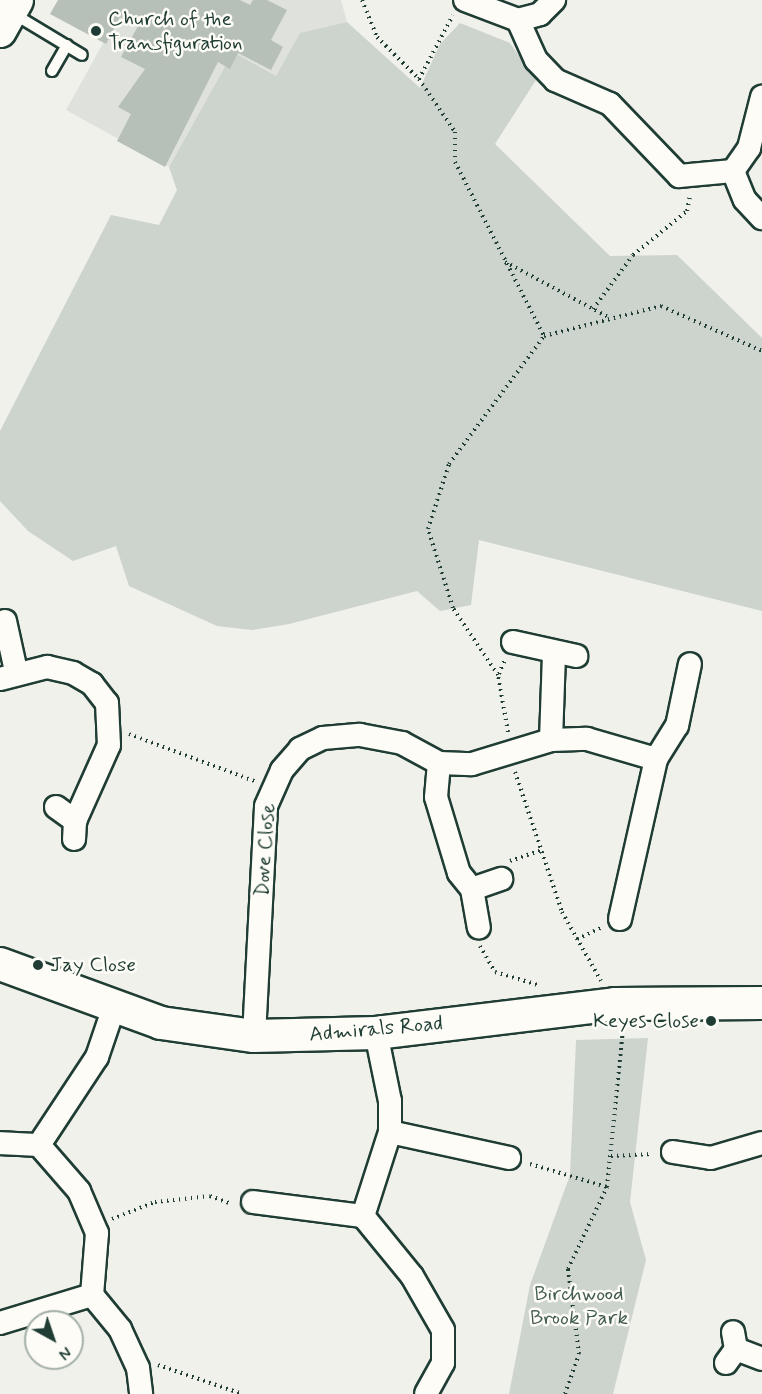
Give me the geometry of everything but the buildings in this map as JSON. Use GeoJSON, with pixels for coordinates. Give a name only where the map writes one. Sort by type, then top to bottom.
{"type":"FeatureCollection","features":[{"type":"Feature","properties":{"kind":"street"},"geometry":{"type":"LineString","coordinates":[[460,5],[518,20],[540,14],[554,0]]}},
{"type":"Feature","properties":{"kind":"street"},"geometry":{"type":"LineString","coordinates":[[518,20],[536,60],[555,80],[610,104],[679,176],[694,178],[733,171],[749,148],[762,97]]}},
{"type":"Feature","properties":{"kind":"street"},"geometry":{"type":"LineString","coordinates":[[733,171],[745,200],[762,218]]}},
{"type":"Feature","properties":{"kind":"street"},"geometry":{"type":"LineString","coordinates":[[5,621],[8,675],[47,667],[74,673],[92,684],[106,703],[111,726],[95,786],[75,830],[56,807]]}},
{"type":"Feature","properties":{"kind":"street"},"geometry":{"type":"LineString","coordinates":[[513,642],[565,656],[551,740]]}},
{"type":"Feature","properties":{"kind":"street"},"geometry":{"type":"LineString","coordinates":[[620,920],[656,759],[677,726],[690,664]]}},
{"type":"Feature","properties":{"kind":"street","name":"Dove Close"},"geometry":{"type":"LineString","coordinates":[[254,1036],[271,787],[300,749],[323,738],[360,735],[402,743],[439,763],[472,764],[551,740],[587,739],[656,759]]}},
{"type":"Feature","properties":{"kind":"street"},"geometry":{"type":"LineString","coordinates":[[439,763],[436,797],[459,873],[472,889],[479,927]]}},
{"type":"Feature","properties":{"kind":"street"},"geometry":{"type":"LineString","coordinates":[[472,889],[501,879]]}},
{"type":"Feature","properties":{"kind":"street","name":"Admirals Road"},"geometry":{"type":"LineString","coordinates":[[0,964],[161,1023],[254,1036],[376,1033],[615,1004],[762,1003]]}},
{"type":"Feature","properties":{"kind":"street"},"geometry":{"type":"LineString","coordinates":[[39,1145],[97,1057],[114,1007]]}},
{"type":"Feature","properties":{"kind":"street"},"geometry":{"type":"LineString","coordinates":[[363,1216],[390,1132],[390,1101],[376,1033]]}},
{"type":"Feature","properties":{"kind":"street"},"geometry":{"type":"LineString","coordinates":[[390,1132],[509,1158]]}},
{"type":"Feature","properties":{"kind":"street"},"geometry":{"type":"LineString","coordinates":[[0,1143],[39,1145],[79,1191],[93,1226],[92,1295],[120,1329],[133,1357],[141,1394]]}},
{"type":"Feature","properties":{"kind":"street"},"geometry":{"type":"LineString","coordinates":[[673,1152],[711,1158],[762,1143]]}},
{"type":"Feature","properties":{"kind":"street"},"geometry":{"type":"LineString","coordinates":[[248,1198],[363,1216],[412,1276],[443,1330],[443,1363],[426,1394]]}},
{"type":"Feature","properties":{"kind":"street"},"geometry":{"type":"LineString","coordinates":[[0,1323],[92,1295]]}},
{"type":"Feature","properties":{"kind":"street"},"geometry":{"type":"LineString","coordinates":[[732,1348],[762,1359]]}},
{"type":"Feature","properties":{"kind":"lane"},"geometry":{"type":"LineString","coordinates":[[9,14],[82,55]]}},
{"type":"Feature","properties":{"kind":"lane"},"geometry":{"type":"LineString","coordinates":[[52,71],[67,45]]}},
{"type":"Feature","properties":{"kind":"path"},"geometry":{"type":"LineString","coordinates":[[362,0],[377,37],[419,78],[455,132],[454,162],[544,336],[661,306],[762,351]]}},
{"type":"Feature","properties":{"kind":"path"},"geometry":{"type":"LineString","coordinates":[[419,78],[450,29],[460,5]]}},
{"type":"Feature","properties":{"kind":"path"},"geometry":{"type":"LineString","coordinates":[[593,309],[633,255],[687,211],[694,178]]}},
{"type":"Feature","properties":{"kind":"path"},"geometry":{"type":"LineString","coordinates":[[505,262],[610,318]]}},
{"type":"Feature","properties":{"kind":"path"},"geometry":{"type":"LineString","coordinates":[[111,726],[271,787]]}},
{"type":"Feature","properties":{"kind":"path"},"geometry":{"type":"LineString","coordinates":[[479,927],[481,953],[495,972],[511,981],[548,985]]}},
{"type":"Feature","properties":{"kind":"path"},"geometry":{"type":"LineString","coordinates":[[566,1394],[579,1354],[568,1269],[607,1187],[624,1019]]}},
{"type":"Feature","properties":{"kind":"path"},"geometry":{"type":"LineString","coordinates":[[611,1156],[673,1152]]}},
{"type":"Feature","properties":{"kind":"path"},"geometry":{"type":"LineString","coordinates":[[509,1158],[607,1187]]}},
{"type":"Feature","properties":{"kind":"path"},"geometry":{"type":"LineString","coordinates":[[93,1226],[155,1202],[210,1196],[248,1198]]}},
{"type":"Feature","properties":{"kind":"path"},"geometry":{"type":"LineString","coordinates":[[133,1357],[242,1394]]}},
{"type":"Feature","properties":{"kind":"shaded area"},"geometry":{"type":"Polygon","coordinates":[[[127,0],[341,0],[347,22],[301,33],[276,76],[233,52],[169,167],[66,110],[127,0]]]}},
{"type":"Feature","properties":{"kind":"green space"},"geometry":{"type":"Polygon","coordinates":[[[347,22],[420,88],[440,44],[460,23],[510,43],[536,80],[495,144],[610,256],[677,255],[762,338],[762,611],[479,540],[471,605],[440,611],[417,591],[289,624],[252,630],[217,626],[129,586],[116,546],[73,561],[28,531],[0,501],[0,431],[111,215],[159,225],[177,190],[169,167],[233,52],[276,76],[300,33],[347,22]]]}},
{"type":"Feature","properties":{"kind":"green space","name":"Birchwood Brook Park"},"geometry":{"type":"Polygon","coordinates":[[[648,1038],[630,1202],[646,1260],[613,1394],[509,1394],[530,1285],[570,1175],[576,1040],[648,1038]]]}},
{"type":"Feature","properties":{"kind":"place","name":"Church of the Transfiguration"},"geometry":{"type":"Point","coordinates":[96,31]}},
{"type":"Feature","properties":{"kind":"place","name":"Jay Close"},"geometry":{"type":"Point","coordinates":[38,965]}},
{"type":"Feature","properties":{"kind":"place","name":"Keyes Close"},"geometry":{"type":"Point","coordinates":[711,1021]}}]}
